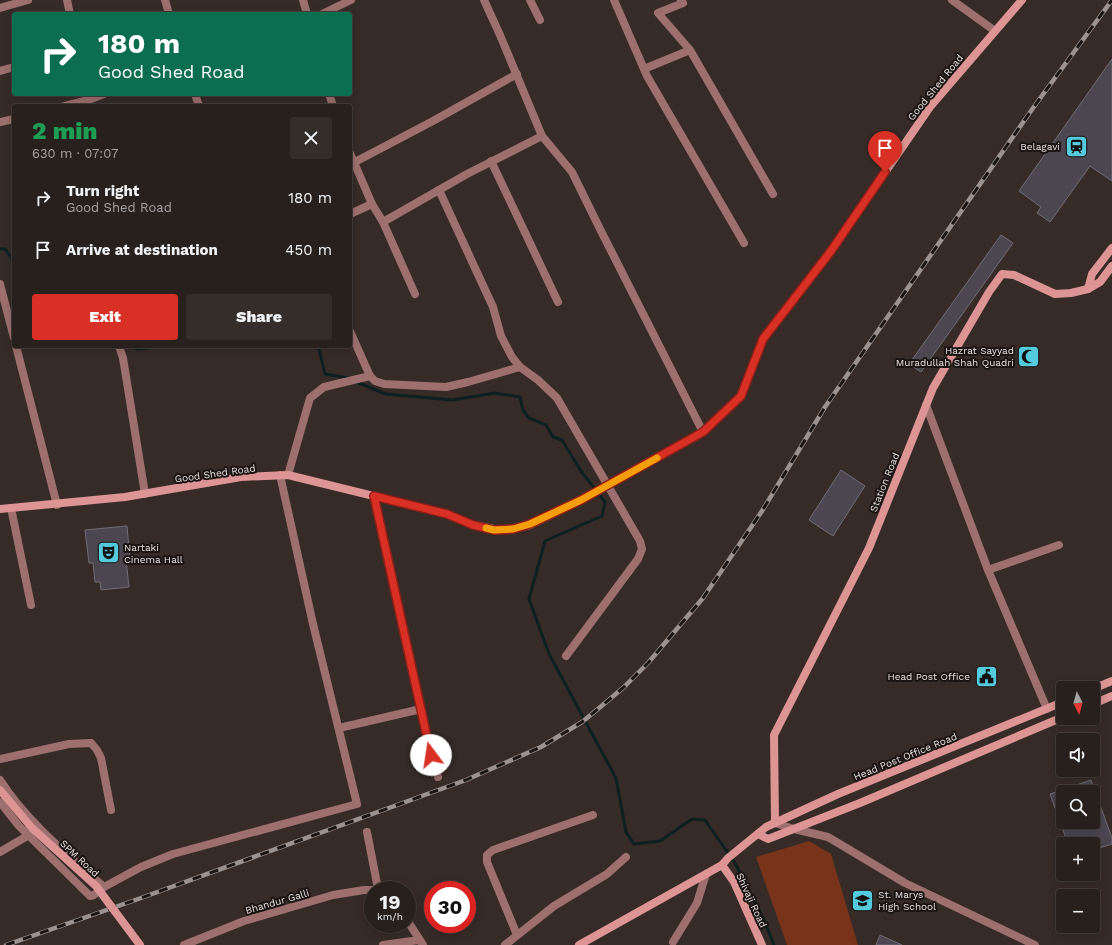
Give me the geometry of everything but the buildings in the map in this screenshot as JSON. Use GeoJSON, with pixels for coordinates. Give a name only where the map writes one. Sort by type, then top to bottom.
{"type":"FeatureCollection","features":[{"type":"Feature","properties":{"kind":"street"},"geometry":{"type":"LineString","coordinates":[[0,8],[28,0]]}},
{"type":"Feature","properties":{"kind":"street"},"geometry":{"type":"LineString","coordinates":[[68,0],[70,12]]}},
{"type":"Feature","properties":{"kind":"street"},"geometry":{"type":"LineString","coordinates":[[165,0],[168,12]]}},
{"type":"Feature","properties":{"kind":"street"},"geometry":{"type":"LineString","coordinates":[[303,0],[306,12]]}},
{"type":"Feature","properties":{"kind":"street"},"geometry":{"type":"LineString","coordinates":[[326,12],[351,0]]}},
{"type":"Feature","properties":{"kind":"street"},"geometry":{"type":"LineString","coordinates":[[484,0],[517,74],[542,136],[572,172],[703,432]]}},
{"type":"Feature","properties":{"kind":"street"},"geometry":{"type":"LineString","coordinates":[[530,0],[540,20]]}},
{"type":"Feature","properties":{"kind":"street"},"geometry":{"type":"LineString","coordinates":[[614,0],[644,68],[744,243]]}},
{"type":"Feature","properties":{"kind":"street"},"geometry":{"type":"LineString","coordinates":[[682,0],[683,3],[658,13],[690,50],[773,194]]}},
{"type":"Feature","properties":{"kind":"street"},"geometry":{"type":"LineString","coordinates":[[952,0],[995,31]]}},
{"type":"Feature","properties":{"kind":"street","name":"Good Shed Road"},"geometry":{"type":"LineString","coordinates":[[0,509],[145,494],[241,477],[284,475],[447,514],[473,525],[494,530],[513,529],[530,524],[591,495],[703,432],[741,396],[763,339],[831,251],[930,107],[1022,0]]}},
{"type":"Feature","properties":{"kind":"street"},"geometry":{"type":"LineString","coordinates":[[644,68],[690,50]]}},
{"type":"Feature","properties":{"kind":"street"},"geometry":{"type":"LineString","coordinates":[[0,71],[12,68]]}},
{"type":"Feature","properties":{"kind":"street"},"geometry":{"type":"LineString","coordinates":[[353,163],[433,121],[517,74]]}},
{"type":"Feature","properties":{"kind":"street"},"geometry":{"type":"LineString","coordinates":[[73,104],[92,100]]}},
{"type":"Feature","properties":{"kind":"street"},"geometry":{"type":"LineString","coordinates":[[0,122],[12,119]]}},
{"type":"Feature","properties":{"kind":"street"},"geometry":{"type":"LineString","coordinates":[[383,222],[491,161],[542,136]]}},
{"type":"Feature","properties":{"kind":"street"},"geometry":{"type":"LineString","coordinates":[[352,160],[372,204],[383,222],[415,294]]}},
{"type":"Feature","properties":{"kind":"street"},"geometry":{"type":"LineString","coordinates":[[491,161],[558,302]]}},
{"type":"Feature","properties":{"kind":"street"},"geometry":{"type":"LineString","coordinates":[[439,190],[493,308],[502,336],[512,357],[520,367],[538,380],[557,398],[604,488],[638,537],[642,549],[638,559],[566,656]]}},
{"type":"Feature","properties":{"kind":"street"},"geometry":{"type":"LineString","coordinates":[[352,213],[372,204]]}},
{"type":"Feature","properties":{"kind":"street"},"geometry":{"type":"LineString","coordinates":[[1088,288],[1092,274],[1112,248]]}},
{"type":"Feature","properties":{"kind":"street","name":"Station Road"},"geometry":{"type":"LineString","coordinates":[[775,823],[774,735],[869,548],[933,388],[989,292],[1002,274],[1014,275],[1055,294],[1071,293],[1088,288],[1100,282],[1112,266]]}},
{"type":"Feature","properties":{"kind":"street"},"geometry":{"type":"LineString","coordinates":[[0,284],[12,330]]}},
{"type":"Feature","properties":{"kind":"street"},"geometry":{"type":"LineString","coordinates":[[352,336],[370,376],[375,381],[384,384],[446,387],[520,367]]}},
{"type":"Feature","properties":{"kind":"street"},"geometry":{"type":"LineString","coordinates":[[17,348],[57,504]]}},
{"type":"Feature","properties":{"kind":"street"},"geometry":{"type":"LineString","coordinates":[[120,348],[123,358],[145,494]]}},
{"type":"Feature","properties":{"kind":"street"},"geometry":{"type":"LineString","coordinates":[[0,802],[19,826],[90,896],[141,867],[173,854],[357,804],[313,624],[284,475],[310,398],[324,387],[370,376]]}},
{"type":"Feature","properties":{"kind":"street"},"geometry":{"type":"LineString","coordinates":[[926,405],[988,570],[1047,709]]}},
{"type":"Feature","properties":{"kind":"street"},"geometry":{"type":"LineString","coordinates":[[374,496],[428,743],[438,778]]}},
{"type":"Feature","properties":{"kind":"street"},"geometry":{"type":"LineString","coordinates":[[11,508],[31,605]]}},
{"type":"Feature","properties":{"kind":"street"},"geometry":{"type":"LineString","coordinates":[[988,570],[1059,544]]}},
{"type":"Feature","properties":{"kind":"street"},"geometry":{"type":"LineString","coordinates":[[1100,687],[1112,681]]}},
{"type":"Feature","properties":{"kind":"street"},"geometry":{"type":"LineString","coordinates":[[1100,701],[1112,696]]}},
{"type":"Feature","properties":{"kind":"street","name":"Head Post Office Road"},"geometry":{"type":"LineString","coordinates":[[579,945],[706,874],[725,861],[766,827],[838,794],[1056,705]]}},
{"type":"Feature","properties":{"kind":"street"},"geometry":{"type":"LineString","coordinates":[[339,728],[421,709]]}},
{"type":"Feature","properties":{"kind":"street"},"geometry":{"type":"LineString","coordinates":[[758,834],[768,838],[794,829],[860,803],[1056,720]]}},
{"type":"Feature","properties":{"kind":"street"},"geometry":{"type":"LineString","coordinates":[[0,759],[69,744],[91,744],[97,750],[101,758],[111,810]]}},
{"type":"Feature","properties":{"kind":"street"},"geometry":{"type":"LineString","coordinates":[[0,780],[28,816],[104,887]]}},
{"type":"Feature","properties":{"kind":"street","name":"SPM Road"},"geometry":{"type":"LineString","coordinates":[[0,790],[32,828],[96,886],[140,945]]}},
{"type":"Feature","properties":{"kind":"street"},"geometry":{"type":"LineString","coordinates":[[517,935],[487,862],[487,855],[493,850],[593,815]]}},
{"type":"Feature","properties":{"kind":"street"},"geometry":{"type":"LineString","coordinates":[[775,823],[828,837],[905,883],[1035,945]]}},
{"type":"Feature","properties":{"kind":"street"},"geometry":{"type":"LineString","coordinates":[[367,832],[377,881]]}},
{"type":"Feature","properties":{"kind":"street"},"geometry":{"type":"LineString","coordinates":[[0,852],[29,835]]}},
{"type":"Feature","properties":{"kind":"street"},"geometry":{"type":"LineString","coordinates":[[505,945],[554,906],[606,874],[626,857]]}},
{"type":"Feature","properties":{"kind":"street","name":"Shivaji Road"},"geometry":{"type":"LineString","coordinates":[[725,861],[762,945]]}},
{"type":"Feature","properties":{"kind":"street"},"geometry":{"type":"LineString","coordinates":[[671,944],[698,903],[706,874]]}},
{"type":"Feature","properties":{"kind":"street","name":"Bhandur Galli"},"geometry":{"type":"LineString","coordinates":[[184,945],[244,921],[333,895],[364,890]]}},
{"type":"Feature","properties":{"kind":"street"},"geometry":{"type":"LineString","coordinates":[[382,945],[421,942],[415,933]]}},
{"type":"Feature","properties":{"kind":"shaded area"},"geometry":{"type":"Polygon","coordinates":[[[809,841],[831,854],[858,945],[787,945],[756,857],[809,841]]]}},
{"type":"Feature","properties":{"kind":"waterway"},"geometry":{"type":"LineString","coordinates":[[0,249],[5,249],[12,259]]}},
{"type":"Feature","properties":{"kind":"waterway"},"geometry":{"type":"LineString","coordinates":[[134,348],[148,348]]}},
{"type":"Feature","properties":{"kind":"waterway"},"geometry":{"type":"LineString","coordinates":[[318,348],[325,374],[349,378]]}},
{"type":"Feature","properties":{"kind":"waterway"},"geometry":{"type":"LineString","coordinates":[[356,382],[386,394],[452,400],[495,393],[520,397],[523,410],[529,418],[546,425],[553,437],[562,440],[581,471],[605,502],[602,516],[545,541],[529,599],[549,654],[616,778],[626,832],[634,844],[660,841],[692,819],[705,820],[735,863],[764,920],[774,945]]}},
{"type":"Feature","properties":{"kind":"railway"},"geometry":{"type":"LineString","coordinates":[[6,945],[141,898],[466,780],[541,747],[582,722],[624,687],[648,663],[703,598],[762,511],[825,407],[1033,108],[1112,0]]}},
{"type":"Feature","properties":{"kind":"slow traffic"},"geometry":{"type":"LineString","coordinates":[[486,528],[494,530],[513,529],[530,524],[608,486],[657,458]]}},
{"type":"Feature","properties":{"kind":"place","name":"Belagavi"},"geometry":{"type":"Point","coordinates":[1076,146]}},
{"type":"Feature","properties":{"kind":"place","name":"Hazrat Sayyad Muradullah Shah Quadri"},"geometry":{"type":"Point","coordinates":[1029,356]}},
{"type":"Feature","properties":{"kind":"place","name":"Nartaki Cinema Hall"},"geometry":{"type":"Point","coordinates":[109,553]}},
{"type":"Feature","properties":{"kind":"place","name":"Head Post Office"},"geometry":{"type":"Point","coordinates":[986,676]}},
{"type":"Feature","properties":{"kind":"place","name":"St. Marys High School"},"geometry":{"type":"Point","coordinates":[862,900]}},
{"type":"Feature","properties":{"kind":"route"},"geometry":{"type":"LineString","coordinates":[[431,755],[374,496],[447,514],[473,525],[494,530],[513,529],[530,524],[581,500],[703,432],[741,396],[763,339],[831,251],[885,172]]}}]}
